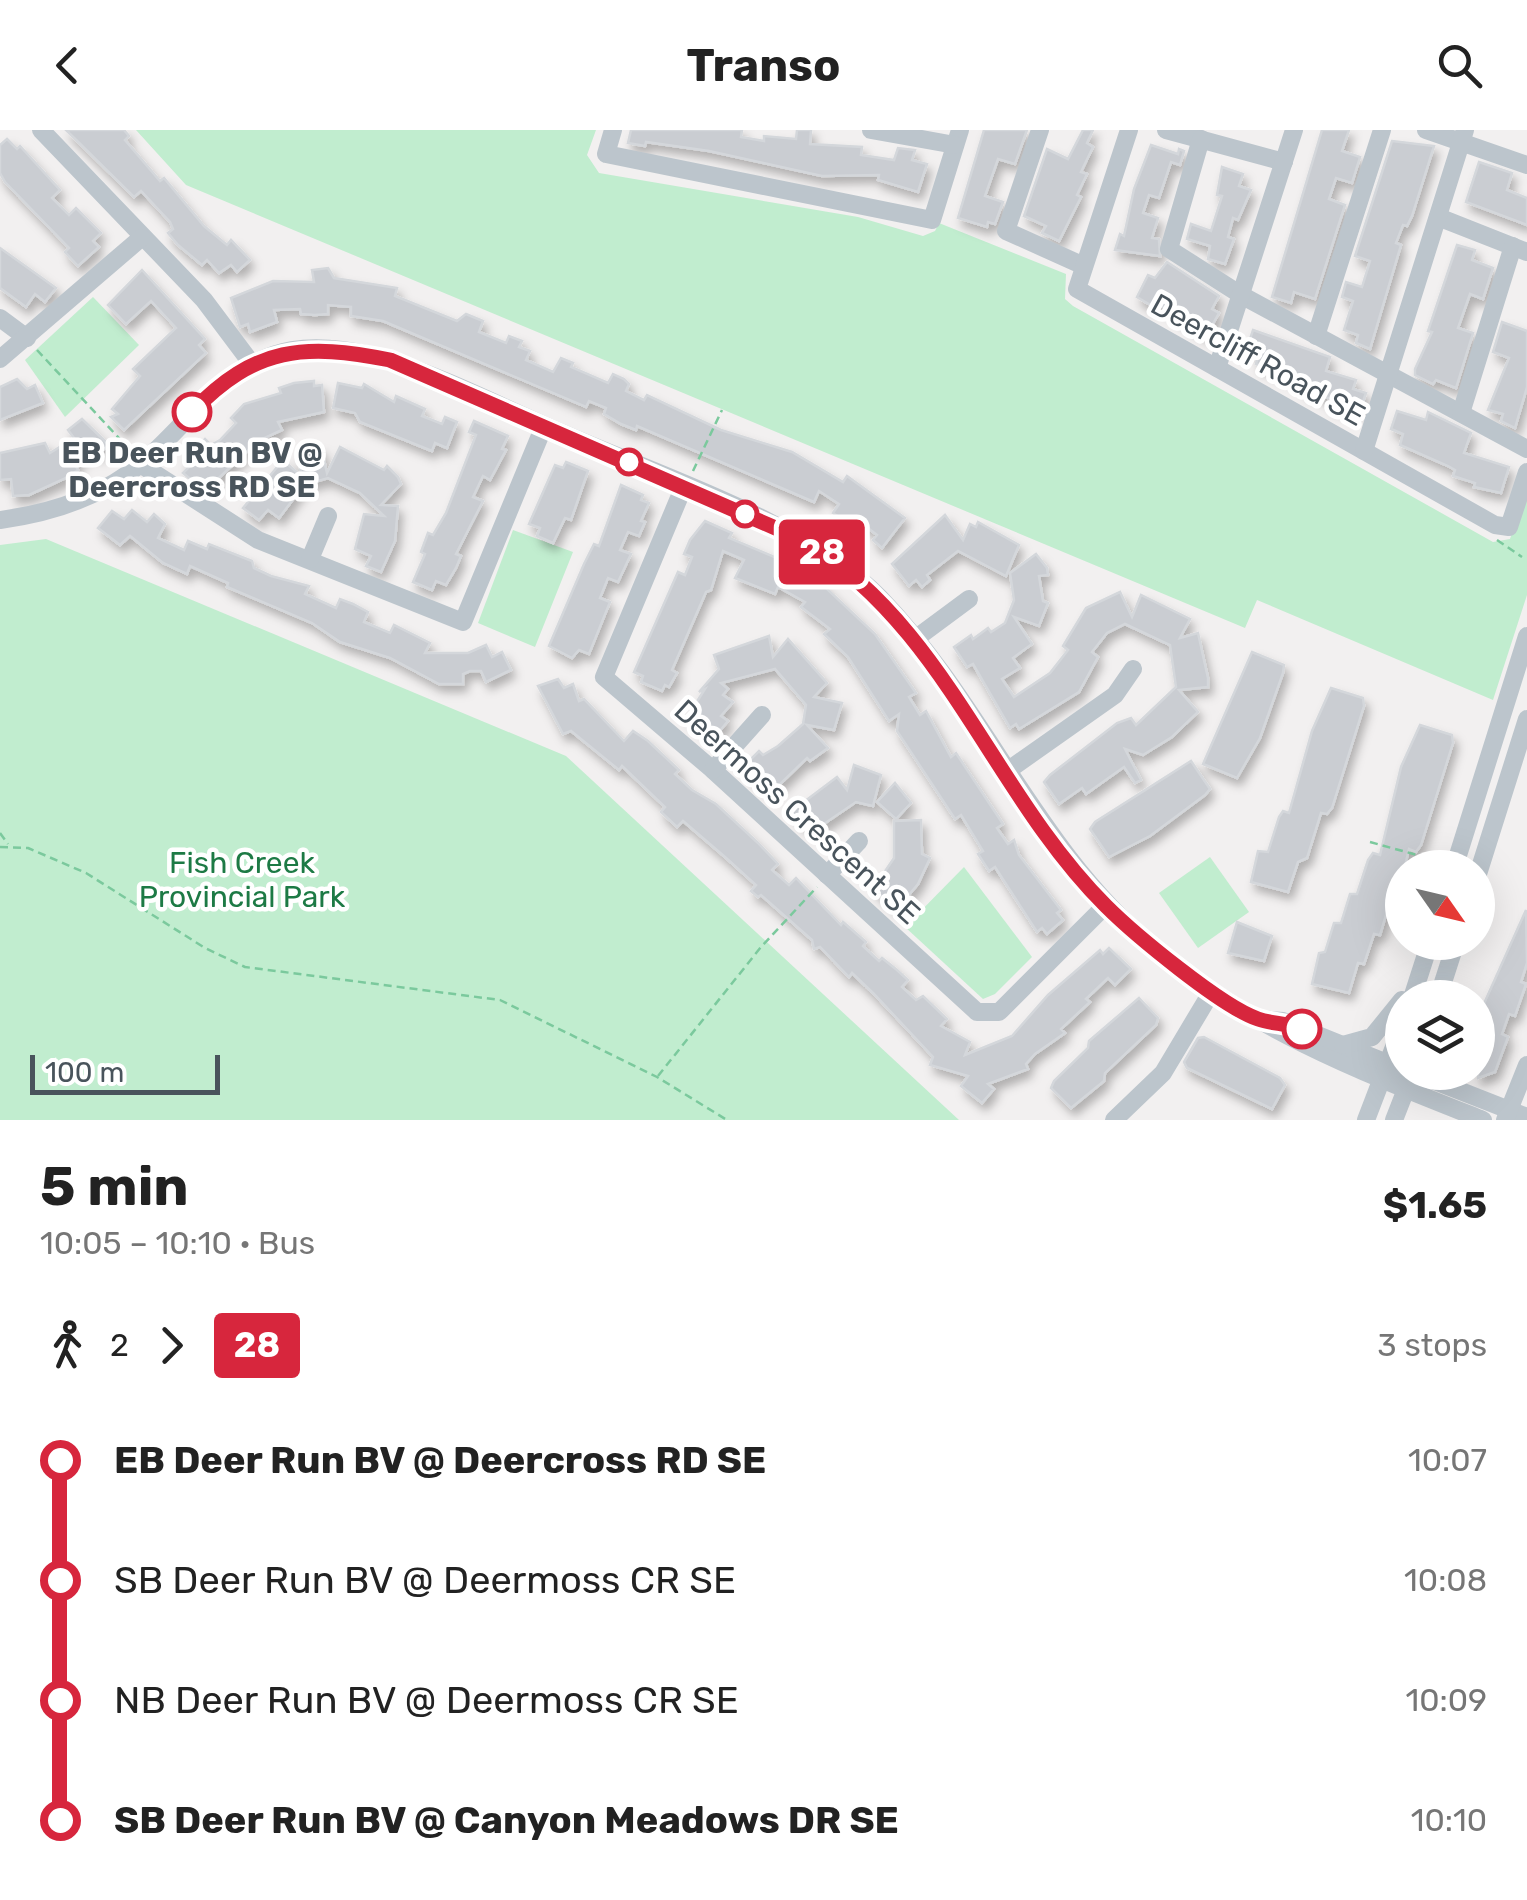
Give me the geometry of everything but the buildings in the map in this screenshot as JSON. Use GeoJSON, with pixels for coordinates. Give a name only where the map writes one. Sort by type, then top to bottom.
{"type":"FeatureCollection","features":[{"type":"Feature","properties":{"kind":"street"},"geometry":{"type":"LineString","coordinates":[[42,130],[204,300],[252,364]]}},
{"type":"Feature","properties":{"kind":"street"},"geometry":{"type":"LineString","coordinates":[[613,130],[606,154],[932,220],[957,137],[871,130]]}},
{"type":"Feature","properties":{"kind":"street"},"geometry":{"type":"LineString","coordinates":[[1040,130],[1006,231],[1084,266],[1128,130]]}},
{"type":"Feature","properties":{"kind":"street"},"geometry":{"type":"LineString","coordinates":[[1166,130],[1284,162]]}},
{"type":"Feature","properties":{"kind":"street"},"geometry":{"type":"LineString","coordinates":[[1217,368],[1294,130]]}},
{"type":"Feature","properties":{"kind":"street"},"geometry":{"type":"LineString","coordinates":[[1316,336],[1382,130]]}},
{"type":"Feature","properties":{"kind":"street"},"geometry":{"type":"LineString","coordinates":[[1426,130],[1463,136],[1527,165]]}},
{"type":"Feature","properties":{"kind":"street"},"geometry":{"type":"LineString","coordinates":[[1364,451],[1463,136]]}},
{"type":"Feature","properties":{"kind":"street"},"geometry":{"type":"LineString","coordinates":[[1200,139],[1169,250],[1241,295],[1527,449]]}},
{"type":"Feature","properties":{"kind":"street"},"geometry":{"type":"LineString","coordinates":[[1438,217],[1520,249],[1461,413]]}},
{"type":"Feature","properties":{"kind":"street"},"geometry":{"type":"LineString","coordinates":[[0,359],[141,238]]}},
{"type":"Feature","properties":{"kind":"street","name":"Deercliff Road SE"},"geometry":{"type":"LineString","coordinates":[[1084,266],[1076,289],[1495,525],[1509,527],[1527,472]]}},
{"type":"Feature","properties":{"kind":"street"},"geometry":{"type":"LineString","coordinates":[[0,318],[27,338]]}},
{"type":"Feature","properties":{"kind":"street"},"geometry":{"type":"LineString","coordinates":[[0,520],[64,508],[136,458],[206,397],[252,364],[292,350],[332,349],[390,360],[544,426],[689,478],[840,563],[879,597],[915,638],[1070,865],[1105,906],[1212,991],[1279,1035],[1385,1069]]}},
{"type":"Feature","properties":{"kind":"street"},"geometry":{"type":"LineString","coordinates":[[136,458],[258,540],[463,622],[544,426]]}},
{"type":"Feature","properties":{"kind":"street","name":"Deermoss Crescent SE"},"geometry":{"type":"LineString","coordinates":[[689,478],[604,677],[713,770],[976,1012],[999,1012],[1105,906]]}},
{"type":"Feature","properties":{"kind":"street"},"geometry":{"type":"LineString","coordinates":[[310,559],[328,516]]}},
{"type":"Feature","properties":{"kind":"street"},"geometry":{"type":"LineString","coordinates":[[915,638],[969,599]]}},
{"type":"Feature","properties":{"kind":"street"},"geometry":{"type":"LineString","coordinates":[[1449,850],[1527,636]]}},
{"type":"Feature","properties":{"kind":"street"},"geometry":{"type":"LineString","coordinates":[[1007,771],[1115,695],[1133,669]]}},
{"type":"Feature","properties":{"kind":"street"},"geometry":{"type":"LineString","coordinates":[[713,770],[762,715]]}},
{"type":"Feature","properties":{"kind":"street"},"geometry":{"type":"LineString","coordinates":[[1486,850],[1527,719]]}},
{"type":"Feature","properties":{"kind":"street"},"geometry":{"type":"LineString","coordinates":[[828,875],[859,841]]}},
{"type":"Feature","properties":{"kind":"street"},"geometry":{"type":"LineString","coordinates":[[1418,980],[1424,960]]}},
{"type":"Feature","properties":{"kind":"street"},"geometry":{"type":"LineString","coordinates":[[1416,980],[1420,974]]}},
{"type":"Feature","properties":{"kind":"street"},"geometry":{"type":"LineString","coordinates":[[1114,1120],[1163,1072],[1212,991]]}},
{"type":"Feature","properties":{"kind":"street"},"geometry":{"type":"LineString","coordinates":[[1257,1019],[1283,1021],[1385,1068]]}},
{"type":"Feature","properties":{"kind":"street"},"geometry":{"type":"LineString","coordinates":[[1339,1045],[1360,1044],[1385,1021]]}},
{"type":"Feature","properties":{"kind":"street"},"geometry":{"type":"LineString","coordinates":[[1507,1115],[1527,1065]]}},
{"type":"Feature","properties":{"kind":"street"},"geometry":{"type":"LineString","coordinates":[[1366,1120],[1385,1084]]}},
{"type":"Feature","properties":{"kind":"street"},"geometry":{"type":"LineString","coordinates":[[1394,1120],[1406,1090]]}},
{"type":"Feature","properties":{"kind":"street"},"geometry":{"type":"LineString","coordinates":[[1433,1090],[1483,1120]]}},
{"type":"Feature","properties":{"kind":"street"},"geometry":{"type":"LineString","coordinates":[[1444,1090],[1507,1115],[1527,1117]]}},
{"type":"Feature","properties":{"kind":"path"},"geometry":{"type":"LineString","coordinates":[[27,338],[136,458]]}},
{"type":"Feature","properties":{"kind":"path"},"geometry":{"type":"LineString","coordinates":[[689,478],[722,410]]}},
{"type":"Feature","properties":{"kind":"path"},"geometry":{"type":"LineString","coordinates":[[1512,552],[1522,557]]}},
{"type":"Feature","properties":{"kind":"path"},"geometry":{"type":"LineString","coordinates":[[0,833],[10,846]]}},
{"type":"Feature","properties":{"kind":"path"},"geometry":{"type":"LineString","coordinates":[[1370,842],[1397,850]]}},
{"type":"Feature","properties":{"kind":"path"},"geometry":{"type":"LineString","coordinates":[[0,847],[46,855],[86,873],[234,962],[270,972],[493,998],[657,1077],[727,1120]]}},
{"type":"Feature","properties":{"kind":"path"},"geometry":{"type":"LineString","coordinates":[[657,1077],[761,947],[828,875]]}},
{"type":"Feature","properties":{"kind":"green space"},"geometry":{"type":"Polygon","coordinates":[[[136,130],[596,130],[587,155],[599,173],[858,217],[923,236],[935,231],[939,223],[1066,274],[1065,299],[1073,306],[1493,542],[1510,539],[1527,490],[1527,595],[1493,700],[1257,600],[1245,628],[186,185],[136,130]]]}},
{"type":"Feature","properties":{"kind":"green space"},"geometry":{"type":"Polygon","coordinates":[[[93,297],[139,345],[65,417],[25,360],[93,297]]]}},
{"type":"Feature","properties":{"kind":"green space"},"geometry":{"type":"Polygon","coordinates":[[[513,530],[573,552],[535,647],[478,623],[513,530]]]}},
{"type":"Feature","properties":{"kind":"green space","name":"Fish Creek Provincial Park"},"geometry":{"type":"Polygon","coordinates":[[[46,539],[566,756],[959,1120],[0,1120],[0,545],[46,539]]]}},
{"type":"Feature","properties":{"kind":"green space"},"geometry":{"type":"Polygon","coordinates":[[[1210,857],[1249,912],[1198,948],[1159,893],[1210,857]]]}},
{"type":"Feature","properties":{"kind":"green space"},"geometry":{"type":"Polygon","coordinates":[[[964,867],[1032,957],[995,994],[983,999],[905,927],[964,867]]]}},
{"type":"Feature","properties":{"kind":"bus line","name":"28"},"geometry":{"type":"LineString","coordinates":[[192,412],[252,364],[292,350],[332,349],[390,360],[803,540],[840,563],[879,597],[915,638],[1032,812],[1105,906],[1212,991],[1257,1019],[1283,1021],[1302,1029]]}},
{"type":"Feature","properties":{"kind":"place","name":"EB Deer Run BV @ Deercross RD SE"},"geometry":{"type":"Point","coordinates":[192,412]}}]}
